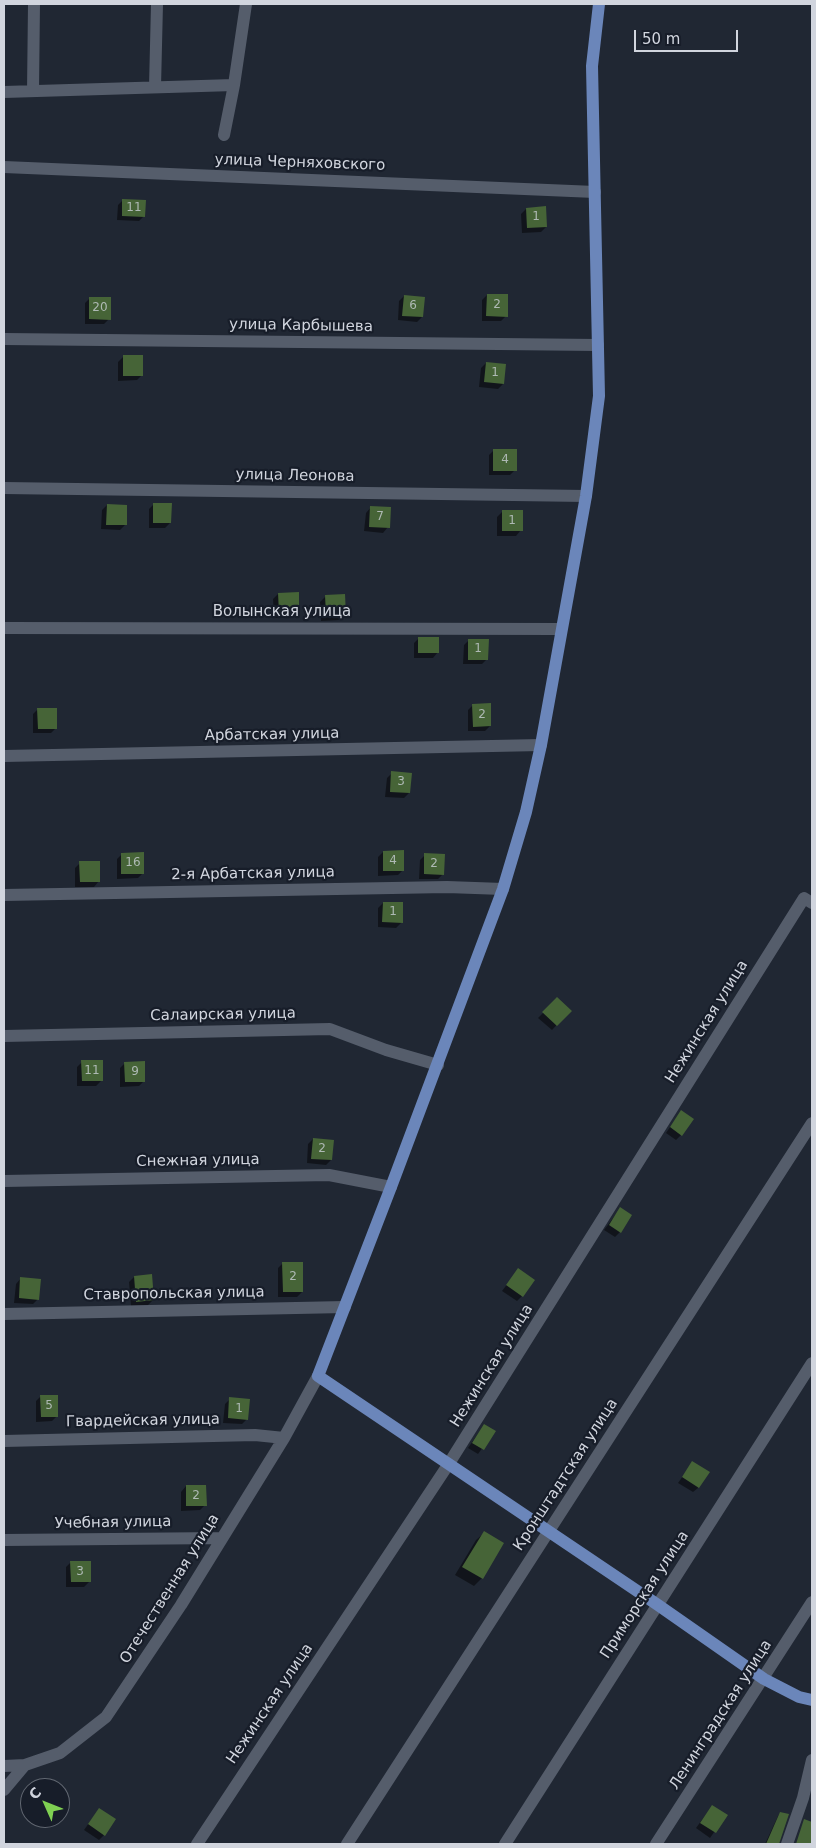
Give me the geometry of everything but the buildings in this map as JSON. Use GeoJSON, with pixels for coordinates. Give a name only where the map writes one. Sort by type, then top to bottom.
{"type":"FeatureCollection","features":[{"type":"Feature","properties":{"kind":"main road"},"geometry":{"type":"LineString","coordinates":[[599,4],[592,66],[598,396],[586,496],[541,745],[526,812],[503,889],[438,1065],[318,1376],[658,1605],[764,1679],[799,1697],[812,1700]]}},
{"type":"Feature","properties":{"kind":"street"},"geometry":{"type":"LineString","coordinates":[[33,90],[34,4]]}},
{"type":"Feature","properties":{"kind":"street"},"geometry":{"type":"LineString","coordinates":[[155,87],[157,4]]}},
{"type":"Feature","properties":{"kind":"street"},"geometry":{"type":"LineString","coordinates":[[224,135],[234,85],[246,4]]}},
{"type":"Feature","properties":{"kind":"street"},"geometry":{"type":"LineString","coordinates":[[4,92],[234,85]]}},
{"type":"Feature","properties":{"kind":"street","name":"улица Черняховского"},"geometry":{"type":"LineString","coordinates":[[4,167],[595,192]]}},
{"type":"Feature","properties":{"kind":"street","name":"улица Карбышева"},"geometry":{"type":"LineString","coordinates":[[4,339],[598,345]]}},
{"type":"Feature","properties":{"kind":"street","name":"улица Леонова"},"geometry":{"type":"LineString","coordinates":[[4,488],[586,496]]}},
{"type":"Feature","properties":{"kind":"street","name":"Волынская улица"},"geometry":{"type":"LineString","coordinates":[[4,628],[561,629]]}},
{"type":"Feature","properties":{"kind":"street","name":"Арбатская улица"},"geometry":{"type":"LineString","coordinates":[[4,756],[541,745]]}},
{"type":"Feature","properties":{"kind":"street","name":"2-я Арбатская улица"},"geometry":{"type":"LineString","coordinates":[[4,895],[448,887],[503,889]]}},
{"type":"Feature","properties":{"kind":"street","name":"Нежинская улица"},"geometry":{"type":"LineString","coordinates":[[197,1844],[448,1465],[808,900]]}},
{"type":"Feature","properties":{"kind":"street","name":"Салаирская улица"},"geometry":{"type":"LineString","coordinates":[[4,1036],[330,1029],[386,1050],[438,1065]]}},
{"type":"Feature","properties":{"kind":"street","name":"Кронштадтская улица"},"geometry":{"type":"LineString","coordinates":[[347,1844],[812,1123]]}},
{"type":"Feature","properties":{"kind":"street","name":"Снежная улица"},"geometry":{"type":"LineString","coordinates":[[4,1181],[329,1175],[391,1187]]}},
{"type":"Feature","properties":{"kind":"street","name":"Ставропольская улица"},"geometry":{"type":"LineString","coordinates":[[4,1314],[344,1307]]}},
{"type":"Feature","properties":{"kind":"street","name":"Приморская улица"},"geometry":{"type":"LineString","coordinates":[[504,1844],[812,1363]]}},
{"type":"Feature","properties":{"kind":"street","name":"Отечественная улица"},"geometry":{"type":"LineString","coordinates":[[4,1766],[25,1766],[60,1753],[106,1717],[181,1605],[284,1438],[318,1376]]}},
{"type":"Feature","properties":{"kind":"street","name":"Гвардейская улица"},"geometry":{"type":"LineString","coordinates":[[4,1441],[255,1435],[284,1438]]}},
{"type":"Feature","properties":{"kind":"street","name":"Учебная улица"},"geometry":{"type":"LineString","coordinates":[[4,1540],[222,1538]]}},
{"type":"Feature","properties":{"kind":"street","name":"Ленинградская улица"},"geometry":{"type":"LineString","coordinates":[[656,1844],[812,1602]]}},
{"type":"Feature","properties":{"kind":"street"},"geometry":{"type":"LineString","coordinates":[[787,1844],[803,1798],[812,1760]]}},
{"type":"Feature","properties":{"kind":"street"},"geometry":{"type":"LineString","coordinates":[[4,1790],[25,1766]]}}]}
